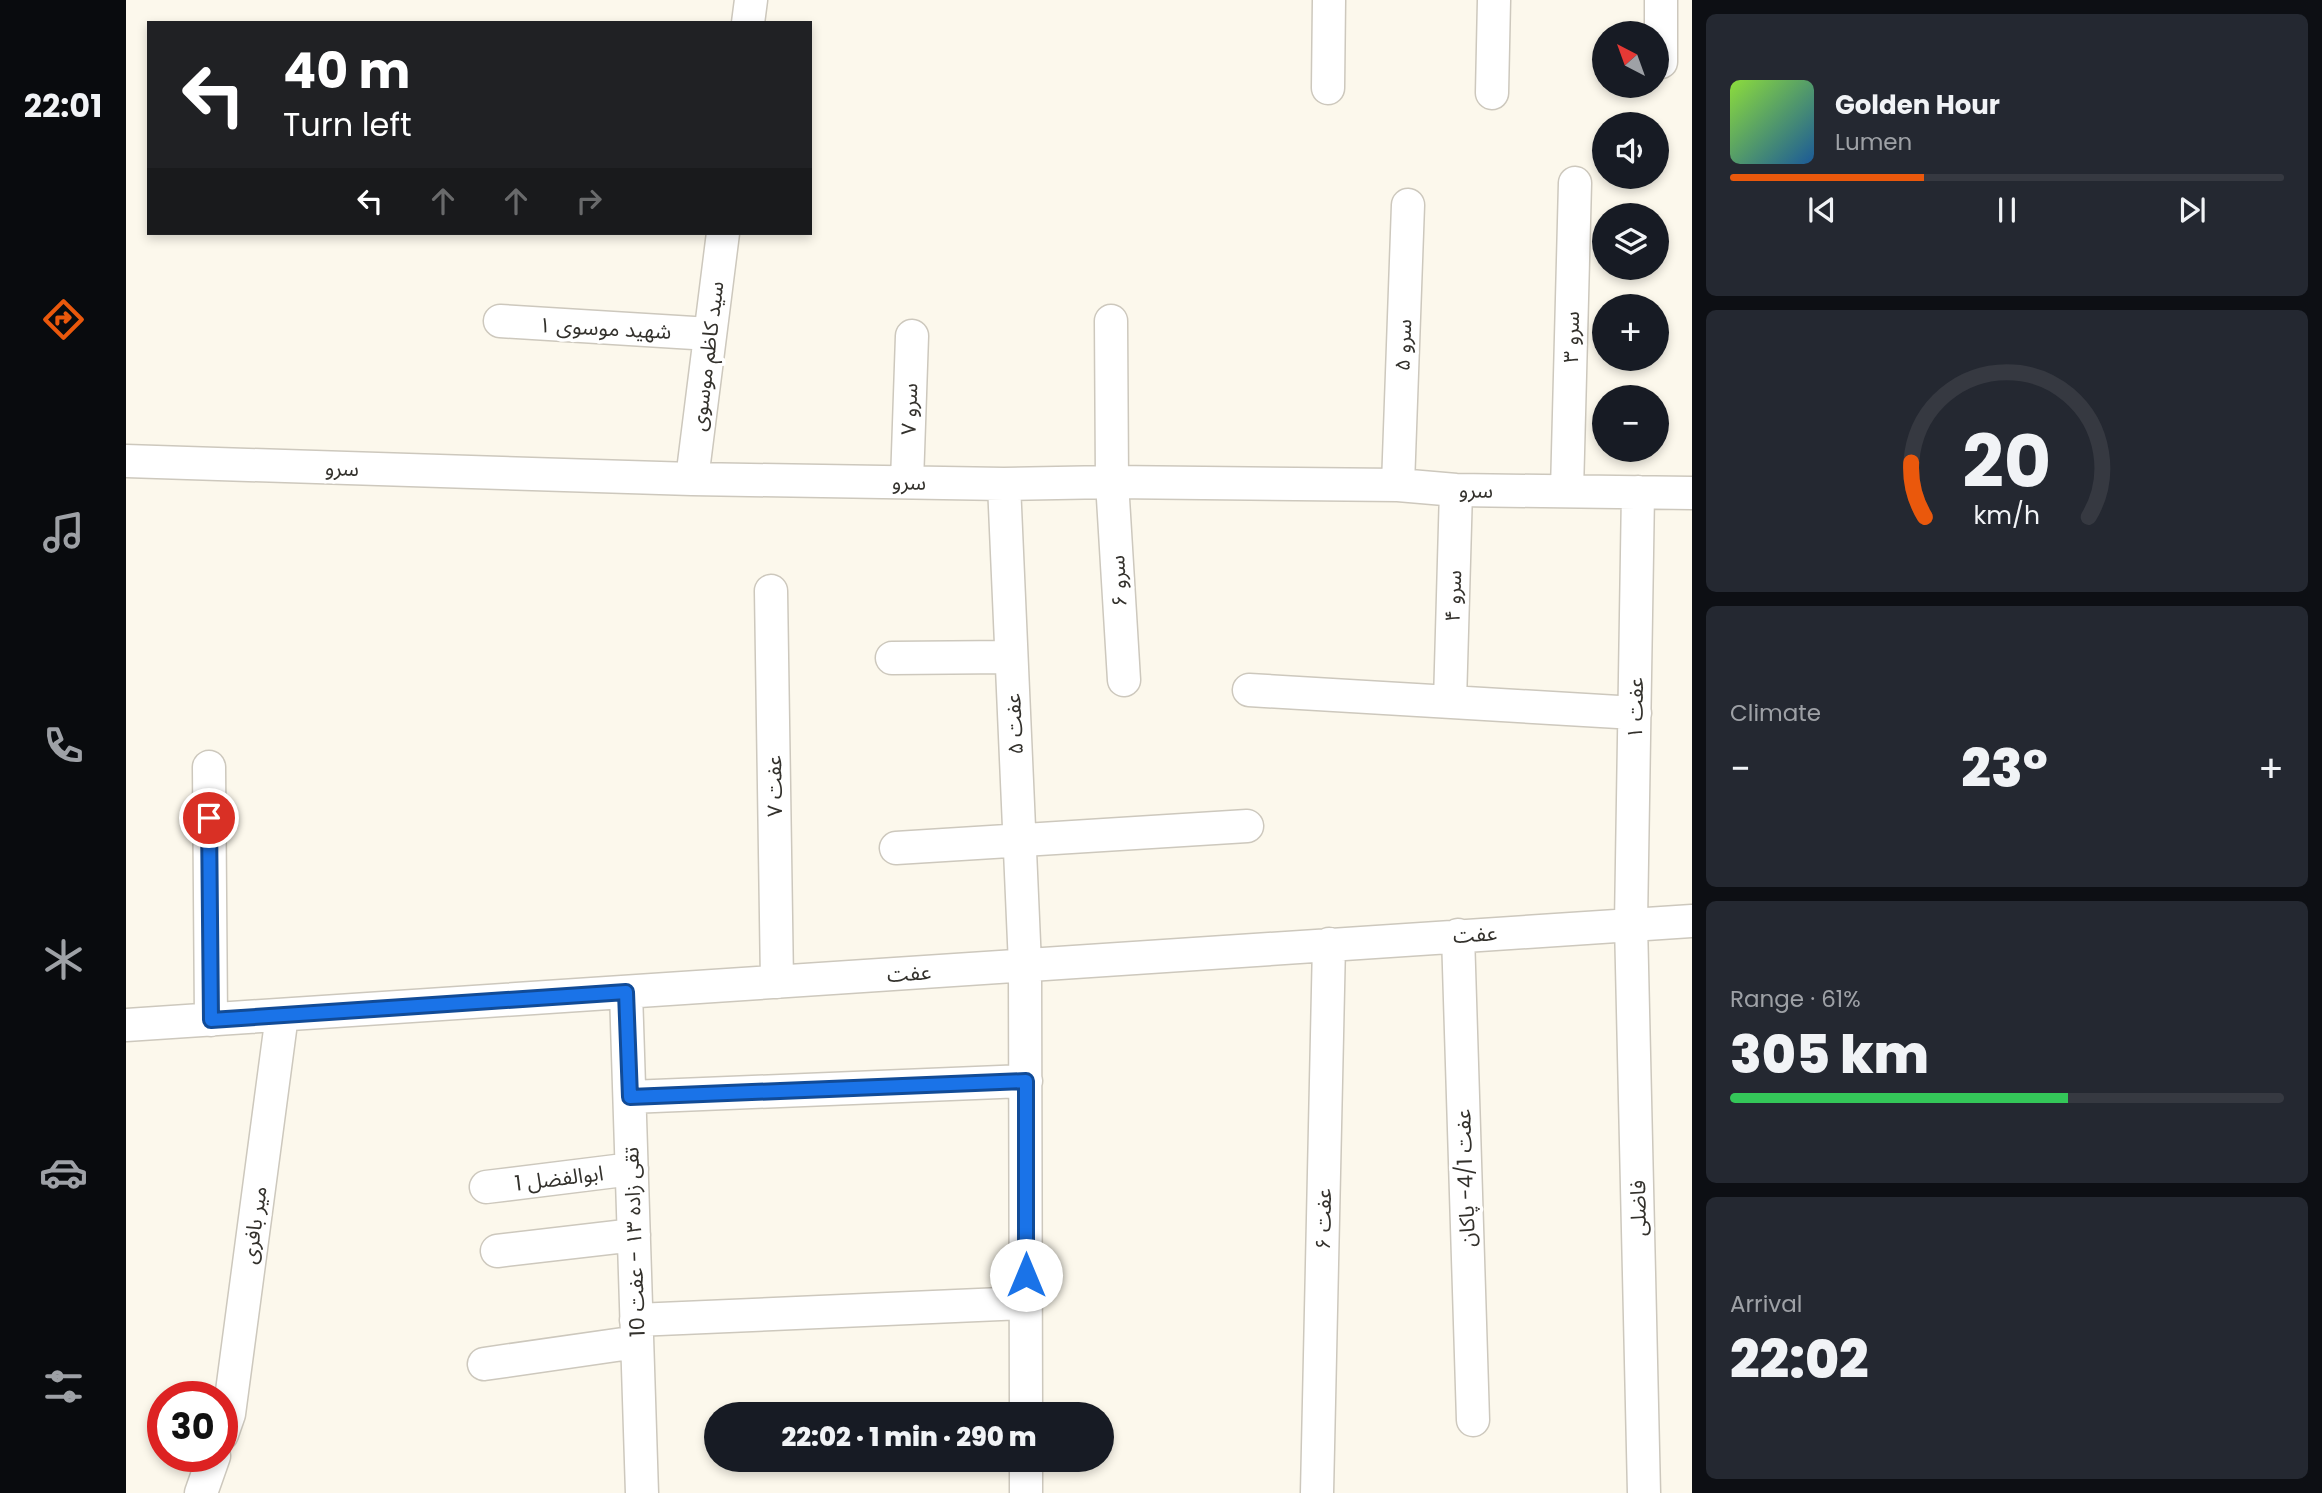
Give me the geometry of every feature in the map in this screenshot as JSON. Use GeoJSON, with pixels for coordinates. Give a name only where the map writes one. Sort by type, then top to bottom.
{"type":"FeatureCollection","features":[{"type":"Feature","properties":{"kind":"street"},"geometry":{"type":"LineString","coordinates":[[748,21],[751,0]]}},
{"type":"Feature","properties":{"kind":"street"},"geometry":{"type":"LineString","coordinates":[[1328,89],[1329,0]]}},
{"type":"Feature","properties":{"kind":"street"},"geometry":{"type":"LineString","coordinates":[[1492,93],[1494,0]]}},
{"type":"Feature","properties":{"kind":"street"},"geometry":{"type":"LineString","coordinates":[[1661,0],[1661,21]]}},
{"type":"Feature","properties":{"kind":"street","name":"سرو ۳"},"geometry":{"type":"LineString","coordinates":[[1567,491],[1575,183]]}},
{"type":"Feature","properties":{"kind":"street","name":"سرو ۵"},"geometry":{"type":"LineString","coordinates":[[1398,485],[1408,205]]}},
{"type":"Feature","properties":{"kind":"street","name":"سید کاظم موسوی"},"geometry":{"type":"LineString","coordinates":[[692,479],[723,235]]}},
{"type":"Feature","properties":{"kind":"street","name":"شهید موسوی ۱"},"geometry":{"type":"LineString","coordinates":[[500,321],[710,334]]}},
{"type":"Feature","properties":{"kind":"street","name":"سرو ۶"},"geometry":{"type":"LineString","coordinates":[[1111,321],[1112,482],[1124,680]]}},
{"type":"Feature","properties":{"kind":"street","name":"سرو ۷"},"geometry":{"type":"LineString","coordinates":[[907,482],[912,336]]}},
{"type":"Feature","properties":{"kind":"street","name":"سرو"},"geometry":{"type":"LineString","coordinates":[[126,461],[692,479],[1004,484],[1112,482],[1398,485],[1456,490],[1692,493]]}},
{"type":"Feature","properties":{"kind":"street","name":"عفت ۵"},"geometry":{"type":"LineString","coordinates":[[1004,484],[1025,965],[1026,1402]]}},
{"type":"Feature","properties":{"kind":"street","name":"سرو ۴"},"geometry":{"type":"LineString","coordinates":[[1450,702],[1456,490]]}},
{"type":"Feature","properties":{"kind":"street","name":"عفت ۱"},"geometry":{"type":"LineString","coordinates":[[1631,923],[1638,492]]}},
{"type":"Feature","properties":{"kind":"street","name":"عفت ۷"},"geometry":{"type":"LineString","coordinates":[[771,591],[777,982]]}},
{"type":"Feature","properties":{"kind":"street"},"geometry":{"type":"LineString","coordinates":[[892,658],[1010,657]]}},
{"type":"Feature","properties":{"kind":"street"},"geometry":{"type":"LineString","coordinates":[[1249,690],[1635,713]]}},
{"type":"Feature","properties":{"kind":"street"},"geometry":{"type":"LineString","coordinates":[[209,767],[211,1020]]}},
{"type":"Feature","properties":{"kind":"street"},"geometry":{"type":"LineString","coordinates":[[896,848],[1247,826]]}},
{"type":"Feature","properties":{"kind":"street","name":"عفت"},"geometry":{"type":"LineString","coordinates":[[126,1026],[1692,921]]}},
{"type":"Feature","properties":{"kind":"street","name":"فاضلی"},"geometry":{"type":"LineString","coordinates":[[1631,923],[1644,1493]]}},
{"type":"Feature","properties":{"kind":"street","name":"عفت 4/1- پاکان"},"geometry":{"type":"LineString","coordinates":[[1458,936],[1473,1420]]}},
{"type":"Feature","properties":{"kind":"street","name":"عفت ۶"},"geometry":{"type":"LineString","coordinates":[[1317,1493],[1329,944]]}},
{"type":"Feature","properties":{"kind":"street","name":"تقی زاده ۱۳ - عفت 10"},"geometry":{"type":"LineString","coordinates":[[626,992],[642,1493]]}},
{"type":"Feature","properties":{"kind":"street","name":"میر بافری"},"geometry":{"type":"LineString","coordinates":[[233,1381],[282,1015]]}},
{"type":"Feature","properties":{"kind":"street"},"geometry":{"type":"LineString","coordinates":[[630,1097],[1026,1081]]}},
{"type":"Feature","properties":{"kind":"street","name":"ابوالفضل 1"},"geometry":{"type":"LineString","coordinates":[[486,1187],[632,1170]]}},
{"type":"Feature","properties":{"kind":"street"},"geometry":{"type":"LineString","coordinates":[[497,1251],[634,1235]]}},
{"type":"Feature","properties":{"kind":"street"},"geometry":{"type":"LineString","coordinates":[[484,1364],[637,1331],[1026,1303]]}},
{"type":"Feature","properties":{"kind":"street"},"geometry":{"type":"LineString","coordinates":[[201,1493],[208,1472]]}},
{"type":"Feature","properties":{"kind":"street"},"geometry":{"type":"LineString","coordinates":[[1026,1472],[1026,1493]]}},
{"type":"Feature","properties":{"kind":"route"},"geometry":{"type":"LineString","coordinates":[[209,818],[211,1020],[626,992],[630,1097],[1026,1081],[1026,1275]]}}]}
